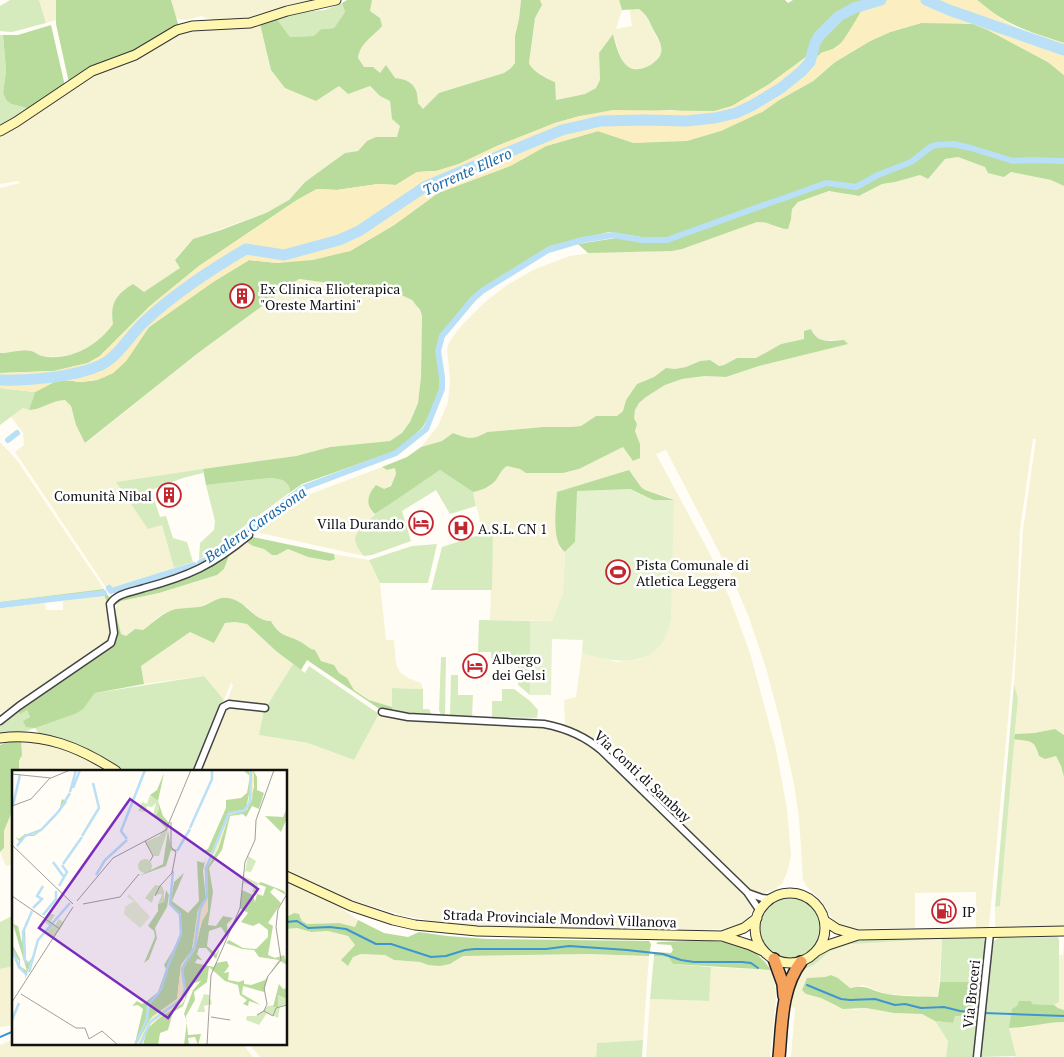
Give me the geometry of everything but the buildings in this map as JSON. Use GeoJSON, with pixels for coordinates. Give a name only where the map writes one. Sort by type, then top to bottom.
{"type":"FeatureCollection","features":[{"type":"Feature","properties":{"kind":"highway"},"geometry":{"type":"LineString","coordinates":[[770,956],[782,984],[785,1004]]}},
{"type":"Feature","properties":{"kind":"highway"},"geometry":{"type":"LineString","coordinates":[[779,1057],[785,1004],[790,982],[795,969],[801,962]]}},
{"type":"Feature","properties":{"kind":"main road"},"geometry":{"type":"LineString","coordinates":[[0,131],[92,71],[130,57],[177,30],[192,26],[250,23],[287,11],[336,0]]}},
{"type":"Feature","properties":{"kind":"main road"},"geometry":{"type":"LineString","coordinates":[[0,738],[29,737],[59,742],[94,756],[115,770]]}},
{"type":"Feature","properties":{"kind":"main road","name":"Strada Provinciale Mondovì Villanova"},"geometry":{"type":"LineString","coordinates":[[288,877],[351,906],[393,920],[423,926],[477,931],[722,936],[750,945],[770,956]]}},
{"type":"Feature","properties":{"kind":"main road"},"geometry":{"type":"LineString","coordinates":[[817,951],[825,935],[825,921],[815,903],[804,896],[784,894],[771,899],[758,914],[755,928],[757,938],[770,956],[784,963],[801,962],[828,945],[858,935]]}},
{"type":"Feature","properties":{"kind":"main road","name":"Strada Provinciale Mondovì Villanova"},"geometry":{"type":"LineString","coordinates":[[722,936],[744,928],[758,914]]}},
{"type":"Feature","properties":{"kind":"main road"},"geometry":{"type":"LineString","coordinates":[[825,921],[837,929],[858,935],[1064,931]]}},
{"type":"Feature","properties":{"kind":"street"},"geometry":{"type":"LineString","coordinates":[[0,722],[19,706],[111,642],[114,633],[110,604],[116,598],[123,594],[163,583],[199,570],[219,559],[250,535]]}},
{"type":"Feature","properties":{"kind":"street"},"geometry":{"type":"LineString","coordinates":[[197,770],[223,707],[229,704],[265,708]]}},
{"type":"Feature","properties":{"kind":"street","name":"Via Conti di Sambuy"},"geometry":{"type":"LineString","coordinates":[[382,712],[408,717],[544,724],[580,736],[602,751],[747,892],[754,896],[771,899]]}},
{"type":"Feature","properties":{"kind":"street","name":"Via Conti di Sambuy"},"geometry":{"type":"LineString","coordinates":[[747,892],[758,914]]}},
{"type":"Feature","properties":{"kind":"street","name":"Via Broceri"},"geometry":{"type":"LineString","coordinates":[[977,1057],[990,933]]}},
{"type":"Feature","properties":{"kind":"shaded area"},"geometry":{"type":"Polygon","coordinates":[[[39,0],[56,0],[56,20],[46,23],[39,0]]]}},
{"type":"Feature","properties":{"kind":"shaded area"},"geometry":{"type":"Polygon","coordinates":[[[171,0],[324,0],[252,20],[215,21],[201,16],[187,20],[178,19],[175,17],[171,0]]]}},
{"type":"Feature","properties":{"kind":"shaded area"},"geometry":{"type":"Polygon","coordinates":[[[372,0],[521,0],[515,36],[515,63],[504,73],[423,110],[418,103],[418,95],[395,79],[364,67],[358,58],[360,48],[376,33],[380,18],[370,11],[372,0]]]}},
{"type":"Feature","properties":{"kind":"shaded area"},"geometry":{"type":"Polygon","coordinates":[[[540,0],[619,0],[622,10],[616,29],[632,26],[629,8],[640,9],[645,13],[661,46],[661,54],[655,62],[647,67],[639,70],[632,69],[625,65],[621,58],[613,34],[599,53],[600,80],[596,88],[585,94],[555,100],[549,80],[530,67],[529,63],[535,18],[541,5],[540,0]]]}},
{"type":"Feature","properties":{"kind":"shaded area"},"geometry":{"type":"Polygon","coordinates":[[[260,24],[271,70],[316,101],[339,86],[359,90],[369,86],[380,96],[390,101],[392,118],[401,126],[397,137],[376,137],[367,141],[358,151],[345,153],[305,182],[289,200],[266,213],[193,239],[175,259],[181,268],[144,292],[113,324],[107,334],[90,346],[74,354],[56,357],[41,356],[31,351],[0,353],[0,188],[20,183],[18,181],[0,184],[0,133],[84,78],[181,31],[260,24]]]}},
{"type":"Feature","properties":{"kind":"shaded area"},"geometry":{"type":"Polygon","coordinates":[[[958,157],[985,167],[1004,177],[1011,172],[1051,180],[1064,186],[1064,735],[1055,729],[1015,734],[1018,698],[1014,684],[1023,530],[1036,439],[1033,439],[1020,530],[1015,643],[989,927],[976,927],[976,892],[915,893],[915,928],[859,929],[835,923],[821,900],[806,886],[803,880],[799,818],[794,784],[766,668],[748,615],[729,571],[666,450],[656,454],[710,554],[730,599],[750,653],[776,749],[787,809],[791,855],[788,870],[782,884],[772,891],[756,893],[749,889],[602,748],[565,725],[564,700],[576,697],[582,653],[617,662],[641,659],[670,498],[645,490],[629,470],[559,548],[565,552],[563,593],[552,621],[490,620],[493,531],[481,525],[473,492],[488,487],[507,466],[563,473],[579,469],[623,447],[633,461],[640,457],[640,444],[635,431],[637,424],[634,418],[635,410],[646,397],[665,385],[682,379],[705,376],[726,377],[759,366],[847,343],[844,340],[822,340],[815,336],[811,329],[804,331],[804,339],[781,344],[756,358],[737,358],[719,366],[710,360],[700,361],[675,369],[666,368],[654,377],[637,384],[626,400],[623,411],[617,416],[596,416],[581,426],[487,432],[467,439],[453,433],[442,441],[421,447],[438,426],[448,402],[450,380],[447,349],[449,342],[462,325],[485,302],[507,285],[535,269],[570,256],[597,252],[646,252],[757,222],[767,222],[780,229],[791,219],[792,209],[798,202],[833,191],[855,196],[862,195],[882,184],[920,175],[928,179],[945,159],[958,157]]]}},
{"type":"Feature","properties":{"kind":"shaded area"},"geometry":{"type":"Polygon","coordinates":[[[299,279],[395,292],[407,296],[416,304],[422,316],[421,377],[418,403],[410,422],[403,433],[390,441],[330,447],[296,456],[117,482],[162,525],[174,568],[107,589],[15,452],[24,445],[23,433],[11,417],[23,408],[29,410],[58,400],[65,400],[71,406],[76,425],[86,443],[198,353],[299,279]]]}},
{"type":"Feature","properties":{"kind":"shaded area"},"geometry":{"type":"Polygon","coordinates":[[[0,442],[17,460],[104,589],[0,602],[0,442]]]}},
{"type":"Feature","properties":{"kind":"shaded area"},"geometry":{"type":"Polygon","coordinates":[[[382,467],[387,470],[395,468],[396,474],[391,485],[384,489],[371,510],[375,514],[360,528],[355,542],[364,556],[256,532],[308,495],[382,467]]]}},
{"type":"Feature","properties":{"kind":"shaded area"},"geometry":{"type":"Polygon","coordinates":[[[245,541],[253,546],[264,549],[272,555],[277,555],[288,549],[308,557],[330,561],[335,559],[334,554],[369,560],[380,583],[386,640],[394,640],[396,664],[400,672],[408,678],[421,683],[423,689],[392,688],[392,707],[369,700],[354,690],[347,678],[339,673],[334,665],[321,661],[301,642],[283,636],[271,621],[264,621],[258,618],[246,606],[206,604],[199,607],[174,610],[162,614],[143,630],[133,630],[126,636],[121,634],[115,609],[118,603],[159,593],[217,575],[224,569],[230,553],[245,541]]]}},
{"type":"Feature","properties":{"kind":"shaded area"},"geometry":{"type":"Polygon","coordinates":[[[104,595],[108,604],[112,631],[108,642],[32,694],[0,713],[0,608],[45,603],[46,610],[63,610],[63,601],[104,595]]]}},
{"type":"Feature","properties":{"kind":"shaded area"},"geometry":{"type":"Polygon","coordinates":[[[225,623],[247,624],[293,664],[266,706],[227,701],[233,685],[231,683],[224,700],[203,676],[144,684],[141,666],[190,632],[220,631],[225,623]]]}},
{"type":"Feature","properties":{"kind":"shaded area"},"geometry":{"type":"Polygon","coordinates":[[[226,708],[264,710],[260,735],[308,743],[354,760],[379,714],[403,720],[535,725],[557,729],[583,740],[594,749],[746,894],[753,904],[753,910],[748,919],[738,925],[722,929],[469,926],[401,915],[338,896],[288,871],[288,770],[200,770],[226,708]]]}},
{"type":"Feature","properties":{"kind":"shaded area"},"geometry":{"type":"Polygon","coordinates":[[[1014,739],[1030,740],[1036,747],[1056,756],[1064,773],[1064,927],[996,927],[995,925],[995,907],[1000,906],[1014,739]]]}},
{"type":"Feature","properties":{"kind":"shaded area"},"geometry":{"type":"Polygon","coordinates":[[[21,741],[45,744],[73,752],[106,770],[19,770],[18,765],[21,758],[21,741]]]}},
{"type":"Feature","properties":{"kind":"shaded area"},"geometry":{"type":"Polygon","coordinates":[[[12,807],[12,864],[6,866],[0,852],[4,848],[4,831],[12,807]]]}},
{"type":"Feature","properties":{"kind":"shaded area"},"geometry":{"type":"Polygon","coordinates":[[[288,881],[337,905],[358,920],[355,927],[339,923],[306,924],[302,921],[301,916],[294,913],[288,916],[288,881]]]}},
{"type":"Feature","properties":{"kind":"shaded area"},"geometry":{"type":"Polygon","coordinates":[[[297,928],[311,932],[328,931],[348,936],[355,945],[341,960],[361,954],[385,955],[394,960],[420,962],[428,965],[450,964],[463,956],[587,954],[649,956],[643,1040],[597,1043],[596,1057],[260,1057],[249,1044],[288,1044],[288,929],[297,928]]]}},
{"type":"Feature","properties":{"kind":"shaded area"},"geometry":{"type":"Polygon","coordinates":[[[942,938],[938,997],[886,994],[863,985],[850,988],[831,975],[825,977],[806,994],[821,998],[834,1005],[854,1010],[866,1008],[894,1013],[922,1014],[935,1021],[948,1041],[946,1057],[791,1057],[795,1008],[789,1007],[793,988],[799,973],[814,965],[828,952],[837,947],[859,943],[942,938]]]}},
{"type":"Feature","properties":{"kind":"shaded area"},"geometry":{"type":"Polygon","coordinates":[[[1064,938],[1064,1010],[1054,1005],[1059,1002],[1059,955],[1063,955],[1064,938]]]}},
{"type":"Feature","properties":{"kind":"shaded area"},"geometry":{"type":"Polygon","coordinates":[[[12,966],[12,1025],[0,1027],[0,969],[12,966]]]}},
{"type":"Feature","properties":{"kind":"shaded area"},"geometry":{"type":"Polygon","coordinates":[[[711,967],[771,970],[775,984],[776,999],[770,1057],[646,1057],[650,999],[708,1001],[711,967]]]}},
{"type":"Feature","properties":{"kind":"shaded area"},"geometry":{"type":"Polygon","coordinates":[[[1064,1022],[1064,1057],[1013,1057],[1015,1056],[1009,1028],[1024,1028],[1045,1023],[1064,1022]]]}},
{"type":"Feature","properties":{"kind":"shaded area"},"geometry":{"type":"Polygon","coordinates":[[[12,1040],[12,1044],[243,1044],[253,1057],[0,1057],[0,1045],[12,1040]]]}},
{"type":"Feature","properties":{"kind":"green space"},"geometry":{"type":"Polygon","coordinates":[[[10,0],[39,0],[46,23],[12,32],[0,31],[0,6],[10,0]]]}},
{"type":"Feature","properties":{"kind":"green space"},"geometry":{"type":"Polygon","coordinates":[[[56,0],[171,0],[179,27],[144,48],[69,83],[56,24],[56,0]]]}},
{"type":"Feature","properties":{"kind":"green space"},"geometry":{"type":"Polygon","coordinates":[[[347,0],[372,0],[370,11],[380,18],[382,26],[364,44],[359,53],[358,58],[364,67],[373,67],[380,73],[386,65],[395,78],[409,82],[415,88],[418,103],[423,109],[439,93],[504,73],[511,68],[515,63],[515,36],[521,0],[540,0],[542,5],[535,18],[529,63],[536,72],[555,82],[556,100],[585,94],[596,88],[600,80],[599,53],[613,34],[620,57],[629,67],[635,69],[643,68],[652,64],[660,56],[660,43],[645,15],[639,9],[622,10],[619,0],[785,0],[788,3],[793,0],[863,0],[845,8],[822,26],[806,57],[768,85],[732,106],[715,111],[691,112],[671,110],[580,116],[555,123],[497,146],[459,164],[436,171],[417,172],[396,185],[378,184],[337,190],[317,189],[297,200],[199,266],[150,306],[100,356],[88,363],[54,371],[0,373],[0,353],[32,351],[42,356],[62,357],[82,351],[99,339],[113,324],[113,305],[118,296],[133,284],[144,292],[180,268],[175,260],[193,239],[266,213],[289,200],[305,182],[345,153],[358,151],[367,141],[376,137],[397,137],[400,126],[392,119],[390,101],[380,96],[370,86],[348,94],[339,86],[316,101],[285,88],[271,70],[260,24],[276,18],[290,37],[314,36],[321,29],[334,28],[345,12],[342,3],[347,0]]]}},
{"type":"Feature","properties":{"kind":"green space"},"geometry":{"type":"Polygon","coordinates":[[[977,0],[1064,0],[1064,43],[1008,22],[977,0]]]}},
{"type":"Feature","properties":{"kind":"green space"},"geometry":{"type":"Polygon","coordinates":[[[342,3],[345,12],[334,28],[321,29],[315,36],[290,37],[276,18],[302,12],[325,10],[342,3]]]}},
{"type":"Feature","properties":{"kind":"green space"},"geometry":{"type":"Polygon","coordinates":[[[863,9],[843,42],[833,49],[821,53],[817,58],[818,43],[823,34],[843,16],[863,9]]]}},
{"type":"Feature","properties":{"kind":"green space"},"geometry":{"type":"Polygon","coordinates":[[[921,23],[973,24],[1048,62],[1064,75],[1064,160],[1030,158],[1012,160],[954,142],[936,144],[911,160],[878,173],[857,185],[824,182],[666,238],[641,237],[609,232],[550,246],[485,287],[467,302],[439,337],[437,348],[440,388],[423,427],[398,450],[302,484],[289,493],[289,486],[285,482],[271,478],[206,485],[203,469],[296,456],[330,447],[390,441],[402,433],[410,422],[418,403],[421,377],[422,316],[412,300],[395,292],[299,279],[198,353],[85,443],[76,425],[71,406],[65,400],[29,410],[35,392],[54,382],[64,380],[81,382],[97,380],[113,373],[126,361],[149,327],[213,282],[249,260],[277,263],[350,251],[394,225],[438,193],[510,166],[546,146],[598,131],[634,143],[659,141],[762,112],[813,81],[835,62],[870,41],[890,32],[921,23]]]}},
{"type":"Feature","properties":{"kind":"green space"},"geometry":{"type":"Polygon","coordinates":[[[51,25],[65,86],[31,109],[11,104],[6,100],[3,93],[6,71],[3,35],[18,35],[51,25]]]}},
{"type":"Feature","properties":{"kind":"green space"},"geometry":{"type":"Polygon","coordinates":[[[0,35],[3,35],[6,71],[3,93],[6,100],[11,104],[31,109],[0,129],[0,35]]]}},
{"type":"Feature","properties":{"kind":"green space"},"geometry":{"type":"Polygon","coordinates":[[[953,145],[1012,162],[1064,162],[1064,186],[1051,180],[1011,172],[1004,177],[988,173],[985,167],[958,157],[945,159],[928,179],[920,175],[882,184],[859,196],[829,191],[798,202],[792,209],[788,229],[757,222],[672,251],[588,253],[578,244],[616,238],[642,242],[671,241],[825,185],[858,187],[879,176],[912,163],[935,147],[953,145]]]}},
{"type":"Feature","properties":{"kind":"green space"},"geometry":{"type":"Polygon","coordinates":[[[811,329],[821,339],[829,341],[844,340],[848,344],[759,366],[726,377],[705,376],[682,379],[665,385],[646,397],[635,410],[634,418],[637,424],[635,431],[640,444],[640,458],[633,461],[623,447],[579,469],[563,473],[526,473],[520,469],[507,466],[491,485],[473,492],[440,470],[375,514],[370,507],[369,496],[376,485],[384,489],[391,486],[396,474],[395,468],[387,470],[382,467],[407,457],[421,447],[442,441],[453,433],[474,437],[487,432],[581,426],[596,416],[617,416],[623,411],[626,400],[637,384],[654,377],[666,368],[686,367],[700,361],[710,360],[719,366],[737,358],[756,358],[781,344],[804,339],[804,331],[811,329]]]}},
{"type":"Feature","properties":{"kind":"green space"},"geometry":{"type":"Polygon","coordinates":[[[0,388],[35,392],[29,410],[23,408],[0,425],[0,388]]]}},
{"type":"Feature","properties":{"kind":"green space"},"geometry":{"type":"Polygon","coordinates":[[[203,469],[203,473],[151,490],[160,517],[166,516],[173,538],[187,542],[193,562],[174,568],[162,525],[148,529],[116,482],[203,469]]]}},
{"type":"Feature","properties":{"kind":"green space"},"geometry":{"type":"Polygon","coordinates":[[[440,470],[473,492],[476,506],[450,514],[436,490],[402,511],[411,541],[364,556],[355,541],[359,531],[378,512],[440,470]]]}},
{"type":"Feature","properties":{"kind":"green space"},"geometry":{"type":"Polygon","coordinates":[[[629,470],[645,490],[674,500],[653,500],[630,489],[565,552],[558,541],[556,533],[557,492],[629,470]]]}},
{"type":"Feature","properties":{"kind":"green space"},"geometry":{"type":"Polygon","coordinates":[[[271,478],[285,482],[289,486],[289,493],[199,560],[200,543],[214,530],[215,521],[206,485],[271,478]]]}},
{"type":"Feature","properties":{"kind":"green space","name":"Pista Comunale di Atletica Leggera"},"geometry":{"type":"Polygon","coordinates":[[[630,489],[653,500],[674,500],[671,618],[666,635],[659,647],[649,655],[625,661],[611,660],[582,653],[583,640],[552,639],[551,695],[530,695],[530,621],[552,621],[563,593],[565,552],[575,542],[577,491],[630,489]]]}},
{"type":"Feature","properties":{"kind":"green space"},"geometry":{"type":"Polygon","coordinates":[[[481,525],[493,531],[492,590],[431,590],[442,547],[482,534],[481,525]]]}},
{"type":"Feature","properties":{"kind":"green space"},"geometry":{"type":"Polygon","coordinates":[[[253,537],[334,554],[335,559],[330,561],[308,557],[288,549],[277,555],[272,555],[264,549],[253,546],[245,541],[253,537]]]}},
{"type":"Feature","properties":{"kind":"green space"},"geometry":{"type":"Polygon","coordinates":[[[437,544],[428,583],[380,583],[369,560],[412,546],[437,544]]]}},
{"type":"Feature","properties":{"kind":"green space"},"geometry":{"type":"Polygon","coordinates":[[[230,553],[224,569],[217,575],[159,593],[121,601],[115,605],[121,634],[126,636],[135,629],[143,630],[171,610],[204,606],[220,598],[229,598],[240,603],[261,619],[271,621],[284,635],[315,650],[321,661],[334,665],[339,673],[347,678],[354,690],[369,700],[392,707],[392,713],[378,708],[307,660],[301,670],[276,651],[247,624],[235,622],[225,623],[214,643],[190,632],[141,666],[144,684],[95,693],[83,709],[77,713],[35,728],[26,727],[23,721],[30,717],[27,710],[20,714],[18,710],[110,646],[112,608],[119,598],[162,586],[191,575],[218,562],[230,553]]]}},
{"type":"Feature","properties":{"kind":"green space"},"geometry":{"type":"Polygon","coordinates":[[[104,589],[110,599],[108,604],[104,595],[0,608],[0,602],[104,589]]]}},
{"type":"Feature","properties":{"kind":"green space"},"geometry":{"type":"Polygon","coordinates":[[[479,620],[530,621],[530,658],[491,658],[491,652],[478,652],[479,620]]]}},
{"type":"Feature","properties":{"kind":"green space"},"geometry":{"type":"Polygon","coordinates":[[[441,657],[446,657],[445,715],[441,715],[439,710],[441,657]]]}},
{"type":"Feature","properties":{"kind":"green space"},"geometry":{"type":"Polygon","coordinates":[[[293,664],[305,673],[309,666],[379,714],[354,760],[308,743],[259,735],[264,710],[293,664]]]}},
{"type":"Feature","properties":{"kind":"green space"},"geometry":{"type":"Polygon","coordinates":[[[518,664],[530,664],[530,695],[518,685],[518,664]]]}},
{"type":"Feature","properties":{"kind":"green space"},"geometry":{"type":"Polygon","coordinates":[[[451,675],[458,675],[458,695],[473,695],[472,716],[450,715],[451,675]]]}},
{"type":"Feature","properties":{"kind":"green space"},"geometry":{"type":"Polygon","coordinates":[[[204,676],[224,700],[195,770],[122,770],[82,746],[39,734],[35,728],[21,733],[0,735],[0,725],[18,710],[27,710],[30,717],[24,721],[83,708],[95,693],[204,676]]]}},
{"type":"Feature","properties":{"kind":"green space"},"geometry":{"type":"Polygon","coordinates":[[[1014,684],[1018,698],[1000,906],[995,907],[1014,684]]]}},
{"type":"Feature","properties":{"kind":"green space"},"geometry":{"type":"Polygon","coordinates":[[[392,688],[423,689],[423,709],[429,709],[432,715],[392,713],[392,688]]]}},
{"type":"Feature","properties":{"kind":"green space"},"geometry":{"type":"Polygon","coordinates":[[[502,689],[514,689],[530,701],[538,710],[537,718],[492,717],[492,701],[502,701],[502,689]]]}},
{"type":"Feature","properties":{"kind":"green space"},"geometry":{"type":"Polygon","coordinates":[[[1055,729],[1064,735],[1064,777],[1056,756],[1045,759],[1039,756],[1035,746],[1030,742],[1014,739],[1015,734],[1055,729]]]}},
{"type":"Feature","properties":{"kind":"green space"},"geometry":{"type":"Polygon","coordinates":[[[21,741],[22,755],[19,761],[19,770],[12,770],[12,810],[4,831],[4,848],[0,852],[0,745],[21,741]]]}},
{"type":"Feature","properties":{"kind":"green space"},"geometry":{"type":"Polygon","coordinates":[[[784,898],[796,898],[807,903],[815,911],[820,922],[818,940],[807,953],[796,958],[784,958],[773,953],[765,945],[760,934],[760,922],[765,911],[773,903],[784,898]]]}},
{"type":"Feature","properties":{"kind":"green space"},"geometry":{"type":"Polygon","coordinates":[[[294,913],[299,914],[302,921],[307,924],[339,923],[355,927],[358,920],[384,933],[408,937],[419,932],[487,939],[649,941],[651,944],[649,956],[587,954],[463,956],[450,964],[440,966],[394,960],[385,955],[361,954],[353,957],[348,966],[341,960],[355,945],[348,936],[328,931],[311,932],[297,928],[288,929],[288,916],[294,913]]]}},
{"type":"Feature","properties":{"kind":"green space"},"geometry":{"type":"Polygon","coordinates":[[[12,916],[12,966],[0,969],[0,922],[12,916]]]}},
{"type":"Feature","properties":{"kind":"green space"},"geometry":{"type":"Polygon","coordinates":[[[1057,937],[1059,939],[1059,1002],[1054,1005],[1031,1004],[1031,1001],[1009,1028],[1016,1056],[980,1057],[986,994],[994,941],[999,938],[1057,937]]]}},
{"type":"Feature","properties":{"kind":"green space"},"geometry":{"type":"Polygon","coordinates":[[[897,938],[935,938],[851,944],[830,951],[814,965],[801,971],[796,978],[791,993],[786,1057],[783,1057],[789,993],[799,970],[814,961],[829,948],[842,943],[897,938]]]}},
{"type":"Feature","properties":{"kind":"green space"},"geometry":{"type":"Polygon","coordinates":[[[942,938],[983,938],[987,945],[983,982],[940,982],[942,938]]]}},
{"type":"Feature","properties":{"kind":"green space"},"geometry":{"type":"Polygon","coordinates":[[[706,941],[730,943],[755,953],[771,970],[673,964],[668,957],[654,956],[654,952],[671,953],[673,950],[671,945],[656,944],[658,942],[706,941]]]}},
{"type":"Feature","properties":{"kind":"green space"},"geometry":{"type":"Polygon","coordinates":[[[654,956],[668,957],[673,964],[711,967],[709,1001],[650,999],[654,956]]]}},
{"type":"Feature","properties":{"kind":"green space"},"geometry":{"type":"Polygon","coordinates":[[[831,975],[850,988],[866,987],[881,993],[906,996],[938,997],[940,982],[983,982],[979,1018],[955,1016],[953,1023],[935,1021],[922,1014],[894,1013],[866,1008],[843,1009],[821,998],[806,994],[802,990],[807,978],[831,975]]]}},
{"type":"Feature","properties":{"kind":"green space"},"geometry":{"type":"Polygon","coordinates":[[[1019,1001],[1031,1001],[1032,1004],[1054,1005],[1064,1010],[1064,1022],[1009,1028],[1012,1009],[1017,1006],[1019,1001]]]}},
{"type":"Feature","properties":{"kind":"green space"},"geometry":{"type":"Polygon","coordinates":[[[954,1016],[979,1018],[975,1057],[946,1057],[948,1041],[935,1021],[953,1023],[954,1016]]]}},
{"type":"Feature","properties":{"kind":"green space"},"geometry":{"type":"Polygon","coordinates":[[[643,1040],[642,1057],[596,1057],[597,1043],[643,1040]]]}},
{"type":"Feature","properties":{"kind":"sand"},"geometry":{"type":"Polygon","coordinates":[[[863,0],[977,0],[1001,19],[1019,29],[1064,43],[1064,75],[1048,62],[973,24],[921,23],[890,32],[870,41],[835,62],[813,81],[762,112],[721,131],[687,141],[634,143],[598,131],[546,146],[510,166],[438,193],[394,225],[350,251],[313,260],[277,263],[249,260],[213,282],[149,327],[126,361],[113,373],[97,380],[81,382],[64,380],[54,382],[35,392],[0,388],[0,373],[54,371],[88,363],[100,356],[150,306],[199,266],[297,200],[317,189],[337,190],[378,184],[396,185],[417,172],[436,171],[459,164],[497,146],[555,123],[580,116],[613,110],[715,111],[732,106],[768,85],[806,57],[822,26],[845,8],[863,0]],[[862,9],[843,16],[823,34],[818,43],[817,57],[840,44],[862,9]]]}},
{"type":"Feature","properties":{"kind":"waterway","name":"Torrente Ellero"},"geometry":{"type":"LineString","coordinates":[[0,380],[52,377],[78,373],[101,365],[119,351],[139,327],[168,301],[246,249],[284,255],[339,240],[359,231],[426,186],[562,130],[601,121],[686,121],[715,118],[736,113],[781,88],[802,71],[810,62],[819,36],[839,16],[854,8],[881,0]]}},
{"type":"Feature","properties":{"kind":"waterway","name":"Torrente Ellero"},"geometry":{"type":"LineString","coordinates":[[926,0],[949,10],[1064,50]]}},
{"type":"Feature","properties":{"kind":"waterway","name":"Bealera Carassona"},"geometry":{"type":"LineString","coordinates":[[779,200],[826,183],[856,187],[878,175],[911,162],[932,146],[937,145],[953,144],[1013,161],[1064,161]]}},
{"type":"Feature","properties":{"kind":"waterway","name":"Bealera Carassona"},"geometry":{"type":"LineString","coordinates":[[200,563],[213,556],[303,488],[396,453],[426,429],[442,389],[438,351],[442,336],[482,291],[548,250],[582,240],[613,235],[642,240],[667,240],[775,201]]}},
{"type":"Feature","properties":{"kind":"waterway"},"geometry":{"type":"LineString","coordinates":[[8,440],[17,433]]}},
{"type":"Feature","properties":{"kind":"waterway"},"geometry":{"type":"LineString","coordinates":[[109,588],[111,591],[194,565]]}},
{"type":"Feature","properties":{"kind":"waterway","name":"Bealera Carassona"},"geometry":{"type":"LineString","coordinates":[[0,605],[104,593]]}},
{"type":"Feature","properties":{"kind":"waterway"},"geometry":{"type":"LineString","coordinates":[[288,922],[297,921],[308,928],[330,927],[346,929],[376,944],[391,944],[431,957],[446,956],[475,949],[546,949],[569,946],[663,954],[694,962],[751,963],[758,968]]}},
{"type":"Feature","properties":{"kind":"waterway"},"geometry":{"type":"LineString","coordinates":[[807,985],[841,999],[875,999],[895,1005],[905,1004],[921,1008],[944,1007],[979,1013]]}},
{"type":"Feature","properties":{"kind":"waterway"},"geometry":{"type":"LineString","coordinates":[[984,1013],[1064,1016]]}},
{"type":"Feature","properties":{"kind":"waterway"},"geometry":{"type":"LineString","coordinates":[[0,1037],[12,1032]]}},
{"type":"Feature","properties":{"kind":"place","name":"Ex Clinica Elioterapica \"Oreste Martini\""},"geometry":{"type":"Point","coordinates":[242,296]}},
{"type":"Feature","properties":{"kind":"place","name":"Comunità Nibal"},"geometry":{"type":"Point","coordinates":[169,495]}},
{"type":"Feature","properties":{"kind":"place","name":"Villa Durando"},"geometry":{"type":"Point","coordinates":[421,523]}},
{"type":"Feature","properties":{"kind":"place","name":"A.S.L. CN 1"},"geometry":{"type":"Point","coordinates":[461,528]}},
{"type":"Feature","properties":{"kind":"place","name":"Pista Comunale di Atletica Leggera"},"geometry":{"type":"Point","coordinates":[618,572]}},
{"type":"Feature","properties":{"kind":"place","name":"Albergo dei Gelsi"},"geometry":{"type":"Point","coordinates":[475,666]}},
{"type":"Feature","properties":{"kind":"place","name":"IP"},"geometry":{"type":"Point","coordinates":[944,911]}}]}
